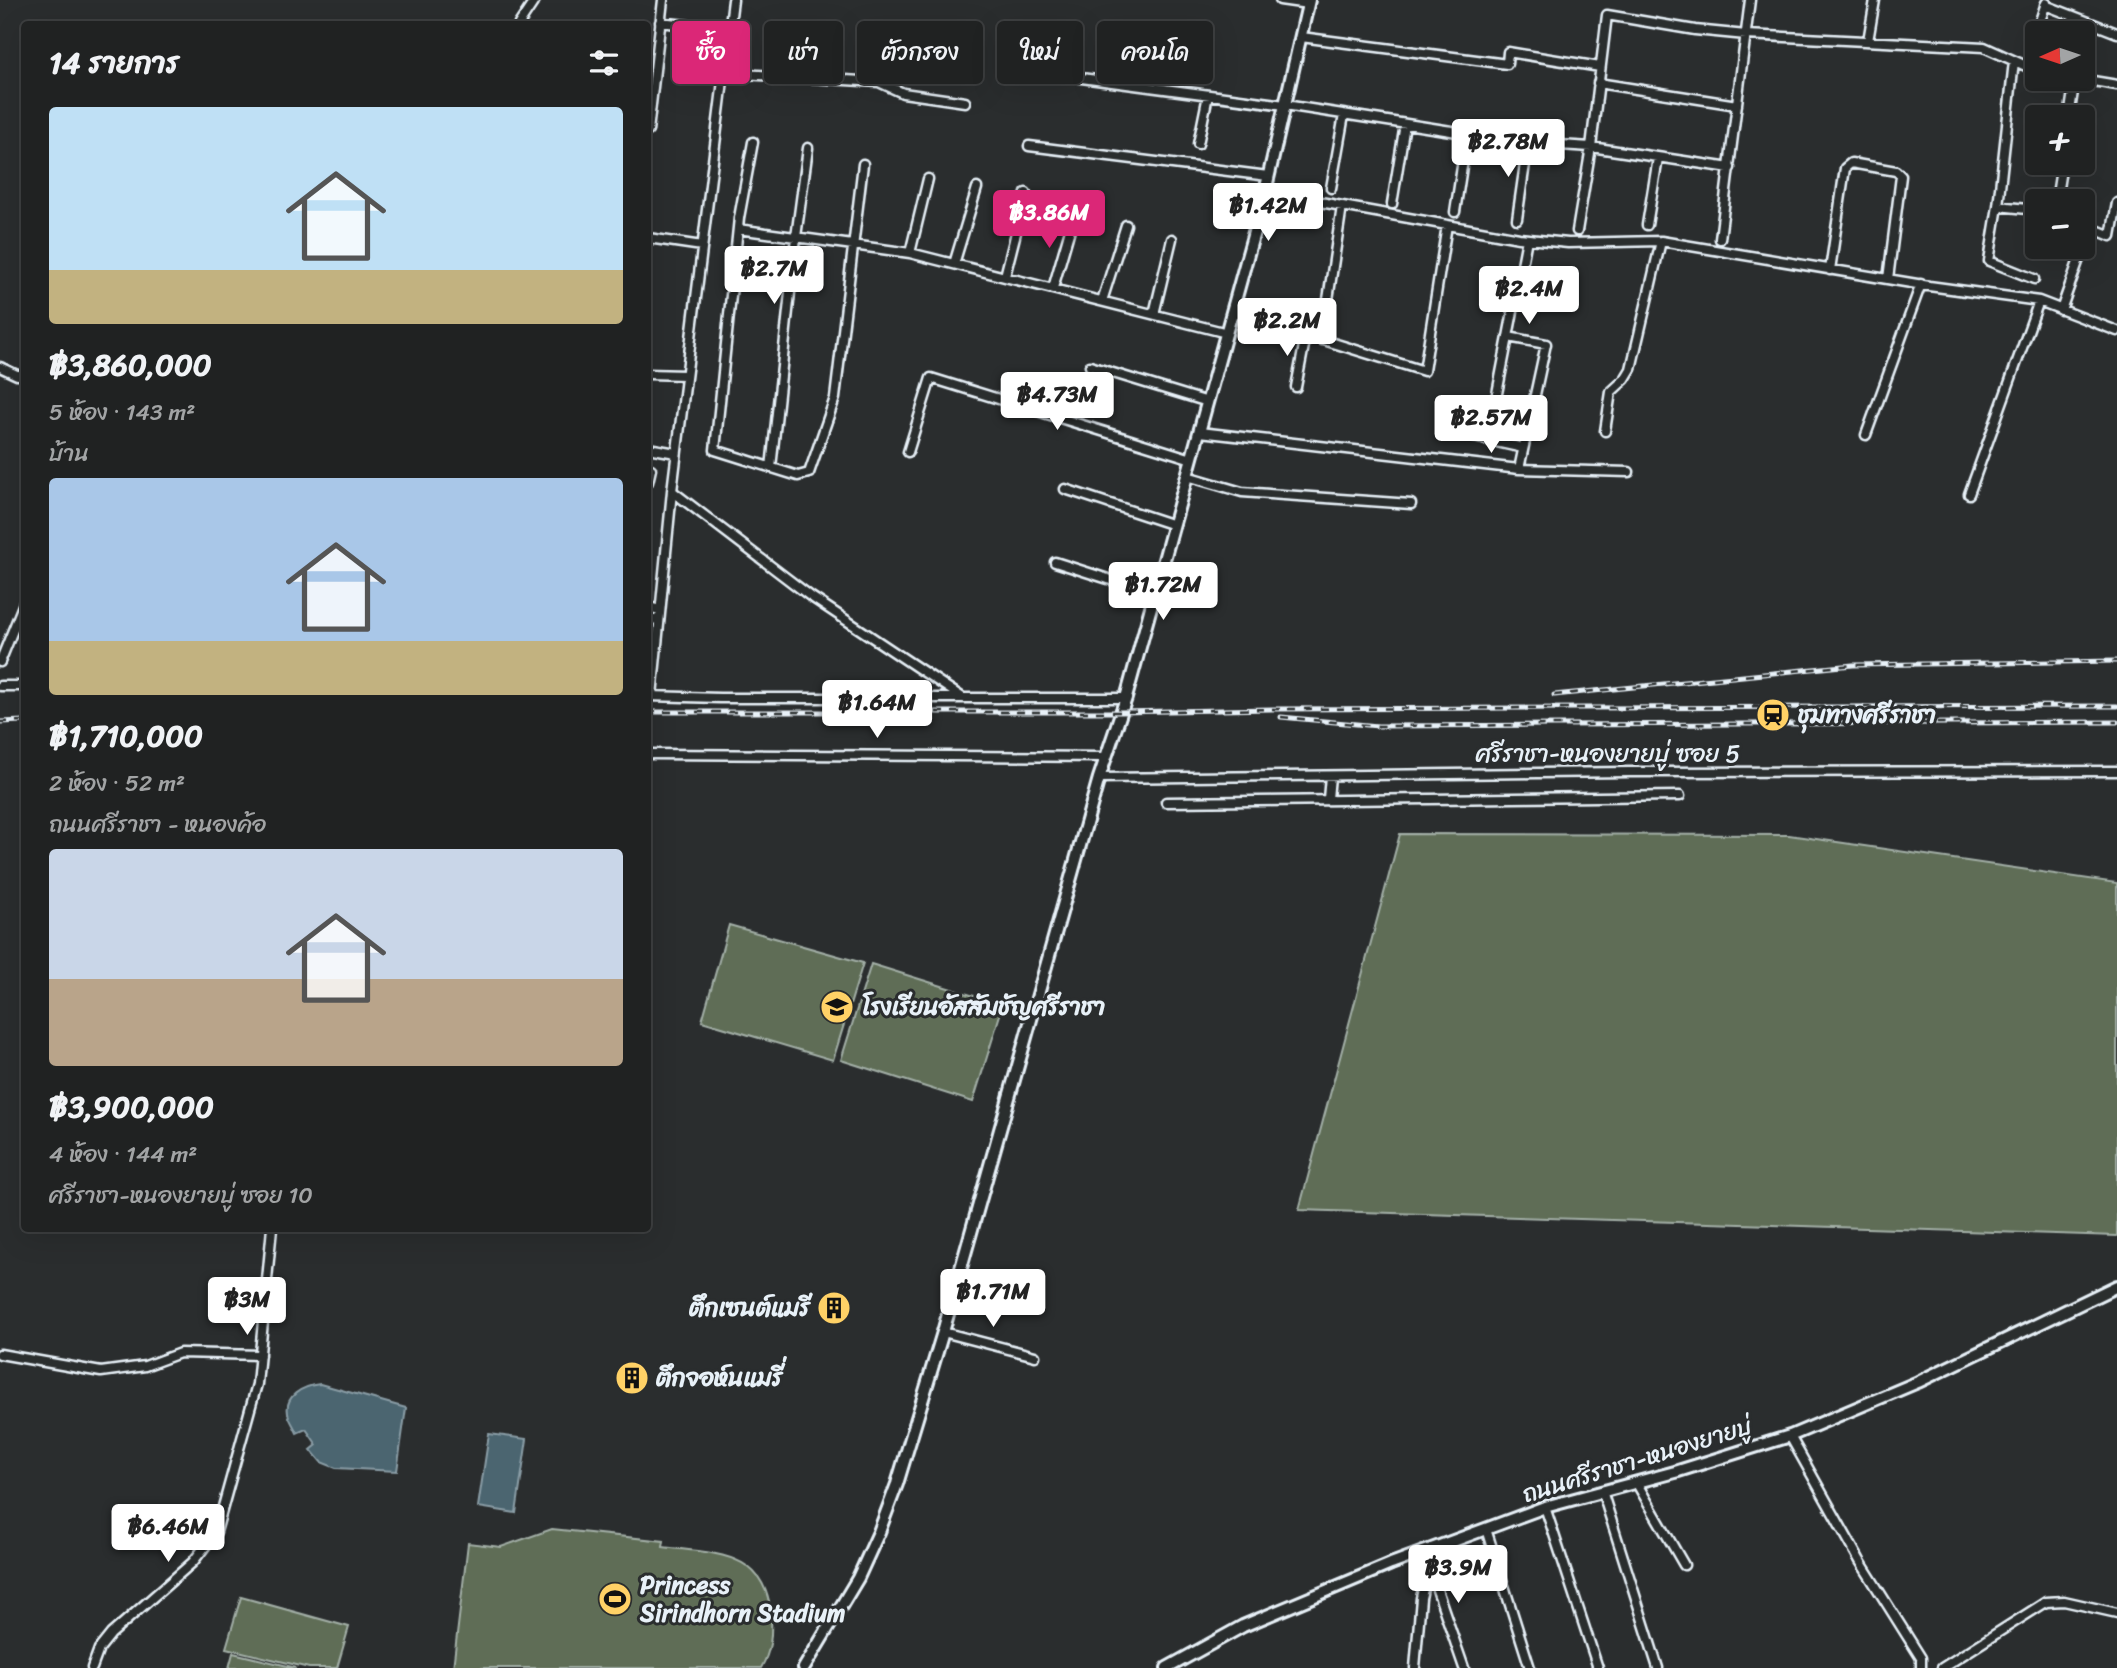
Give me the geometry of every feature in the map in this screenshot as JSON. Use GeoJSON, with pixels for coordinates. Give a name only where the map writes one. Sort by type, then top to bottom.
{"type":"FeatureCollection","features":[{"type":"Feature","properties":{"kind":"main road"},"geometry":{"type":"LineString","coordinates":[[804,1668],[858,1578],[897,1484],[1155,594],[1265,192],[1309,2]]}},
{"type":"Feature","properties":{"kind":"main road","name":"ถนนศรีราชา-หนองยายบู่"},"geometry":{"type":"LineString","coordinates":[[1167,1668],[1243,1626],[1424,1552],[1545,1507],[1790,1436],[1918,1382],[2117,1286]]}},
{"type":"Feature","properties":{"kind":"street"},"geometry":{"type":"LineString","coordinates":[[521,21],[535,0]]}},
{"type":"Feature","properties":{"kind":"street"},"geometry":{"type":"LineString","coordinates":[[651,104],[663,0]]}},
{"type":"Feature","properties":{"kind":"street"},"geometry":{"type":"LineString","coordinates":[[730,21],[733,0]]}},
{"type":"Feature","properties":{"kind":"street"},"geometry":{"type":"LineString","coordinates":[[1280,0],[1309,2]]}},
{"type":"Feature","properties":{"kind":"street"},"geometry":{"type":"LineString","coordinates":[[1720,239],[1750,0]]}},
{"type":"Feature","properties":{"kind":"street"},"geometry":{"type":"LineString","coordinates":[[1868,41],[1875,0]]}},
{"type":"Feature","properties":{"kind":"street"},"geometry":{"type":"LineString","coordinates":[[2040,21],[2046,2],[2117,33]]}},
{"type":"Feature","properties":{"kind":"street"},"geometry":{"type":"LineString","coordinates":[[1577,231],[1591,147],[1607,15],[1695,30],[1745,35],[1984,47],[2025,66]]}},
{"type":"Feature","properties":{"kind":"street"},"geometry":{"type":"LineString","coordinates":[[660,22],[672,23]]}},
{"type":"Feature","properties":{"kind":"street"},"geometry":{"type":"LineString","coordinates":[[1301,37],[1507,64],[1508,52],[1600,67]]}},
{"type":"Feature","properties":{"kind":"street"},"geometry":{"type":"LineString","coordinates":[[2014,61],[1998,206],[1989,261],[2034,279]]}},
{"type":"Feature","properties":{"kind":"street"},"geometry":{"type":"LineString","coordinates":[[750,75],[879,82],[903,93],[965,102]]}},
{"type":"Feature","properties":{"kind":"street"},"geometry":{"type":"LineString","coordinates":[[1083,79],[1285,105],[1528,143],[1591,147],[1730,169]]}},
{"type":"Feature","properties":{"kind":"street"},"geometry":{"type":"LineString","coordinates":[[2095,81],[2117,85]]}},
{"type":"Feature","properties":{"kind":"street"},"geometry":{"type":"LineString","coordinates":[[1598,83],[1737,105]]}},
{"type":"Feature","properties":{"kind":"street"},"geometry":{"type":"LineString","coordinates":[[651,688],[685,375],[723,84]]}},
{"type":"Feature","properties":{"kind":"street"},"geometry":{"type":"LineString","coordinates":[[1198,144],[1208,95]]}},
{"type":"Feature","properties":{"kind":"street"},"geometry":{"type":"LineString","coordinates":[[1331,188],[1344,115]]}},
{"type":"Feature","properties":{"kind":"street"},"geometry":{"type":"LineString","coordinates":[[1392,204],[1405,124]]}},
{"type":"Feature","properties":{"kind":"street"},"geometry":{"type":"LineString","coordinates":[[1455,212],[1467,134]]}},
{"type":"Feature","properties":{"kind":"street"},"geometry":{"type":"LineString","coordinates":[[753,142],[738,229],[715,450],[799,477],[809,473],[835,398],[863,164]]}},
{"type":"Feature","properties":{"kind":"street"},"geometry":{"type":"LineString","coordinates":[[1517,219],[1528,143]]}},
{"type":"Feature","properties":{"kind":"street"},"geometry":{"type":"LineString","coordinates":[[1029,146],[1268,176]]}},
{"type":"Feature","properties":{"kind":"street"},"geometry":{"type":"LineString","coordinates":[[771,468],[808,148]]}},
{"type":"Feature","properties":{"kind":"street"},"geometry":{"type":"LineString","coordinates":[[1647,225],[1658,158]]}},
{"type":"Feature","properties":{"kind":"street"},"geometry":{"type":"LineString","coordinates":[[1830,270],[1845,167],[1851,163],[1896,171],[1901,176],[1888,279]]}},
{"type":"Feature","properties":{"kind":"street"},"geometry":{"type":"LineString","coordinates":[[910,253],[928,179]]}},
{"type":"Feature","properties":{"kind":"street"},"geometry":{"type":"LineString","coordinates":[[954,264],[977,188]]}},
{"type":"Feature","properties":{"kind":"street"},"geometry":{"type":"LineString","coordinates":[[1265,192],[1527,239],[1568,243],[1661,241],[1830,270],[2039,300],[2117,331]]}},
{"type":"Feature","properties":{"kind":"street"},"geometry":{"type":"LineString","coordinates":[[1005,276],[1026,193]]}},
{"type":"Feature","properties":{"kind":"street"},"geometry":{"type":"LineString","coordinates":[[2095,230],[2112,236],[2117,203]]}},
{"type":"Feature","properties":{"kind":"street"},"geometry":{"type":"LineString","coordinates":[[1322,340],[1342,206]]}},
{"type":"Feature","properties":{"kind":"street"},"geometry":{"type":"LineString","coordinates":[[1998,206],[2025,209]]}},
{"type":"Feature","properties":{"kind":"street"},"geometry":{"type":"LineString","coordinates":[[1053,288],[1073,219]]}},
{"type":"Feature","properties":{"kind":"street"},"geometry":{"type":"LineString","coordinates":[[1102,301],[1126,225]]}},
{"type":"Feature","properties":{"kind":"street"},"geometry":{"type":"LineString","coordinates":[[1233,312],[1424,371],[1447,225]]}},
{"type":"Feature","properties":{"kind":"street"},"geometry":{"type":"LineString","coordinates":[[738,229],[910,253],[1227,333]]}},
{"type":"Feature","properties":{"kind":"street"},"geometry":{"type":"LineString","coordinates":[[651,238],[702,246]]}},
{"type":"Feature","properties":{"kind":"street"},"geometry":{"type":"LineString","coordinates":[[1154,314],[1172,239]]}},
{"type":"Feature","properties":{"kind":"street"},"geometry":{"type":"LineString","coordinates":[[1488,440],[1527,239]]}},
{"type":"Feature","properties":{"kind":"street"},"geometry":{"type":"LineString","coordinates":[[1605,431],[1611,392],[1631,369],[1661,241]]}},
{"type":"Feature","properties":{"kind":"street"},"geometry":{"type":"LineString","coordinates":[[2061,310],[2079,259]]}},
{"type":"Feature","properties":{"kind":"street"},"geometry":{"type":"LineString","coordinates":[[1866,435],[1921,284]]}},
{"type":"Feature","properties":{"kind":"street"},"geometry":{"type":"LineString","coordinates":[[1969,494],[2039,300]]}},
{"type":"Feature","properties":{"kind":"street"},"geometry":{"type":"LineString","coordinates":[[1296,387],[1306,335]]}},
{"type":"Feature","properties":{"kind":"street"},"geometry":{"type":"LineString","coordinates":[[1508,337],[1546,344],[1519,469]]}},
{"type":"Feature","properties":{"kind":"street"},"geometry":{"type":"LineString","coordinates":[[1090,366],[1208,402]]}},
{"type":"Feature","properties":{"kind":"street"},"geometry":{"type":"LineString","coordinates":[[0,367],[21,374]]}},
{"type":"Feature","properties":{"kind":"street"},"geometry":{"type":"LineString","coordinates":[[651,374],[685,375]]}},
{"type":"Feature","properties":{"kind":"street"},"geometry":{"type":"LineString","coordinates":[[908,452],[931,378],[1192,459]]}},
{"type":"Feature","properties":{"kind":"street"},"geometry":{"type":"LineString","coordinates":[[1199,432],[1519,469],[1629,472]]}},
{"type":"Feature","properties":{"kind":"street"},"geometry":{"type":"LineString","coordinates":[[1465,435],[1523,448]]}},
{"type":"Feature","properties":{"kind":"street"},"geometry":{"type":"LineString","coordinates":[[651,449],[676,453]]}},
{"type":"Feature","properties":{"kind":"street"},"geometry":{"type":"LineString","coordinates":[[1187,476],[1242,492],[1411,504]]}},
{"type":"Feature","properties":{"kind":"street"},"geometry":{"type":"LineString","coordinates":[[1065,489],[1174,525]]}},
{"type":"Feature","properties":{"kind":"street"},"geometry":{"type":"LineString","coordinates":[[672,491],[810,596],[963,698]]}},
{"type":"Feature","properties":{"kind":"street"},"geometry":{"type":"LineString","coordinates":[[1055,562],[1155,594]]}},
{"type":"Feature","properties":{"kind":"street"},"geometry":{"type":"LineString","coordinates":[[651,608],[660,610]]}},
{"type":"Feature","properties":{"kind":"street"},"geometry":{"type":"LineString","coordinates":[[0,662],[21,610]]}},
{"type":"Feature","properties":{"kind":"street"},"geometry":{"type":"LineString","coordinates":[[651,618],[659,621]]}},
{"type":"Feature","properties":{"kind":"street"},"geometry":{"type":"LineString","coordinates":[[0,686],[21,686]]}},
{"type":"Feature","properties":{"kind":"street"},"geometry":{"type":"LineString","coordinates":[[651,696],[1126,698]]}},
{"type":"Feature","properties":{"kind":"street"},"geometry":{"type":"LineString","coordinates":[[651,754],[1106,757]]}},
{"type":"Feature","properties":{"kind":"street","name":"ศรีราชา-หนองยายบู่ ซอย 5"},"geometry":{"type":"LineString","coordinates":[[1100,778],[1630,772],[2117,771]]}},
{"type":"Feature","properties":{"kind":"street"},"geometry":{"type":"LineString","coordinates":[[1328,799],[1329,776]]}},
{"type":"Feature","properties":{"kind":"street"},"geometry":{"type":"LineString","coordinates":[[1166,802],[1680,796]]}},
{"type":"Feature","properties":{"kind":"street"},"geometry":{"type":"LineString","coordinates":[[92,1668],[99,1649],[111,1634],[193,1562],[216,1532],[257,1384],[272,1232]]}},
{"type":"Feature","properties":{"kind":"street"},"geometry":{"type":"LineString","coordinates":[[943,1332],[1035,1356]]}},
{"type":"Feature","properties":{"kind":"street"},"geometry":{"type":"LineString","coordinates":[[0,1354],[101,1372],[145,1366],[180,1353],[260,1355]]}},
{"type":"Feature","properties":{"kind":"street"},"geometry":{"type":"LineString","coordinates":[[1790,1436],[1860,1561],[1921,1658],[1921,1668]]}},
{"type":"Feature","properties":{"kind":"street"},"geometry":{"type":"LineString","coordinates":[[1636,1482],[1684,1565]]}},
{"type":"Feature","properties":{"kind":"street"},"geometry":{"type":"LineString","coordinates":[[1602,1491],[1658,1668]]}},
{"type":"Feature","properties":{"kind":"street"},"geometry":{"type":"LineString","coordinates":[[1545,1507],[1598,1668]]}},
{"type":"Feature","properties":{"kind":"street"},"geometry":{"type":"LineString","coordinates":[[1486,1529],[1530,1668]]}},
{"type":"Feature","properties":{"kind":"street"},"geometry":{"type":"LineString","coordinates":[[1424,1552],[1464,1668]]}},
{"type":"Feature","properties":{"kind":"street"},"geometry":{"type":"LineString","coordinates":[[1415,1668],[1421,1598],[1432,1575]]}},
{"type":"Feature","properties":{"kind":"street"},"geometry":{"type":"LineString","coordinates":[[1942,1668],[2046,1602],[2064,1601],[2117,1613]]}},
{"type":"Feature","properties":{"kind":"green space"},"geometry":{"type":"Polygon","coordinates":[[[1400,834],[1789,835],[2117,883],[2117,1236],[1299,1210],[1400,834]]]}},
{"type":"Feature","properties":{"kind":"green space"},"geometry":{"type":"Polygon","coordinates":[[[729,925],[863,963],[833,1060],[702,1021],[729,925]]]}},
{"type":"Feature","properties":{"kind":"green space"},"geometry":{"type":"Polygon","coordinates":[[[871,964],[1003,1005],[973,1102],[841,1060],[871,964]]]}},
{"type":"Feature","properties":{"kind":"green space","name":"Princess Sirindhorn Stadium"},"geometry":{"type":"Polygon","coordinates":[[[552,1529],[664,1541],[663,1547],[719,1555],[735,1559],[748,1567],[759,1578],[767,1594],[771,1616],[770,1643],[761,1668],[453,1668],[468,1543],[501,1547],[552,1529]]]}},
{"type":"Feature","properties":{"kind":"green space"},"geometry":{"type":"Polygon","coordinates":[[[241,1597],[349,1627],[337,1668],[309,1668],[226,1648],[241,1597]]]}},
{"type":"Feature","properties":{"kind":"green space"},"geometry":{"type":"Polygon","coordinates":[[[233,1653],[296,1668],[229,1668],[233,1653]]]}},
{"type":"Feature","properties":{"kind":"water"},"geometry":{"type":"Polygon","coordinates":[[[320,1384],[406,1408],[397,1471],[336,1468],[321,1462],[311,1450],[317,1445],[306,1429],[297,1433],[288,1410],[288,1403],[296,1393],[320,1384]]]}},
{"type":"Feature","properties":{"kind":"water"},"geometry":{"type":"Polygon","coordinates":[[[489,1434],[527,1439],[516,1513],[478,1507],[489,1434]]]}},
{"type":"Feature","properties":{"kind":"railway"},"geometry":{"type":"LineString","coordinates":[[1554,695],[1853,665],[2117,661]]}},
{"type":"Feature","properties":{"kind":"railway"},"geometry":{"type":"LineString","coordinates":[[651,712],[2117,706]]}},
{"type":"Feature","properties":{"kind":"railway"},"geometry":{"type":"LineString","coordinates":[[1281,717],[1378,726],[2117,722]]}},
{"type":"Feature","properties":{"kind":"railway"},"geometry":{"type":"LineString","coordinates":[[0,722],[21,721]]}},
{"type":"Feature","properties":{"kind":"place","name":"ชุมทางศรีราชา"},"geometry":{"type":"Point","coordinates":[1773,715]}},
{"type":"Feature","properties":{"kind":"place","name":"โรงเรียนอัสสัมชัญศรีราชา"},"geometry":{"type":"Point","coordinates":[837,1007]}},
{"type":"Feature","properties":{"kind":"place","name":"ตึกเซนต์แมรี"},"geometry":{"type":"Point","coordinates":[834,1308]}},
{"type":"Feature","properties":{"kind":"place","name":"ตึกจอห์นแมรี่"},"geometry":{"type":"Point","coordinates":[632,1378]}},
{"type":"Feature","properties":{"kind":"place","name":"Princess Sirindhorn Stadium"},"geometry":{"type":"Point","coordinates":[615,1599]}}]}
